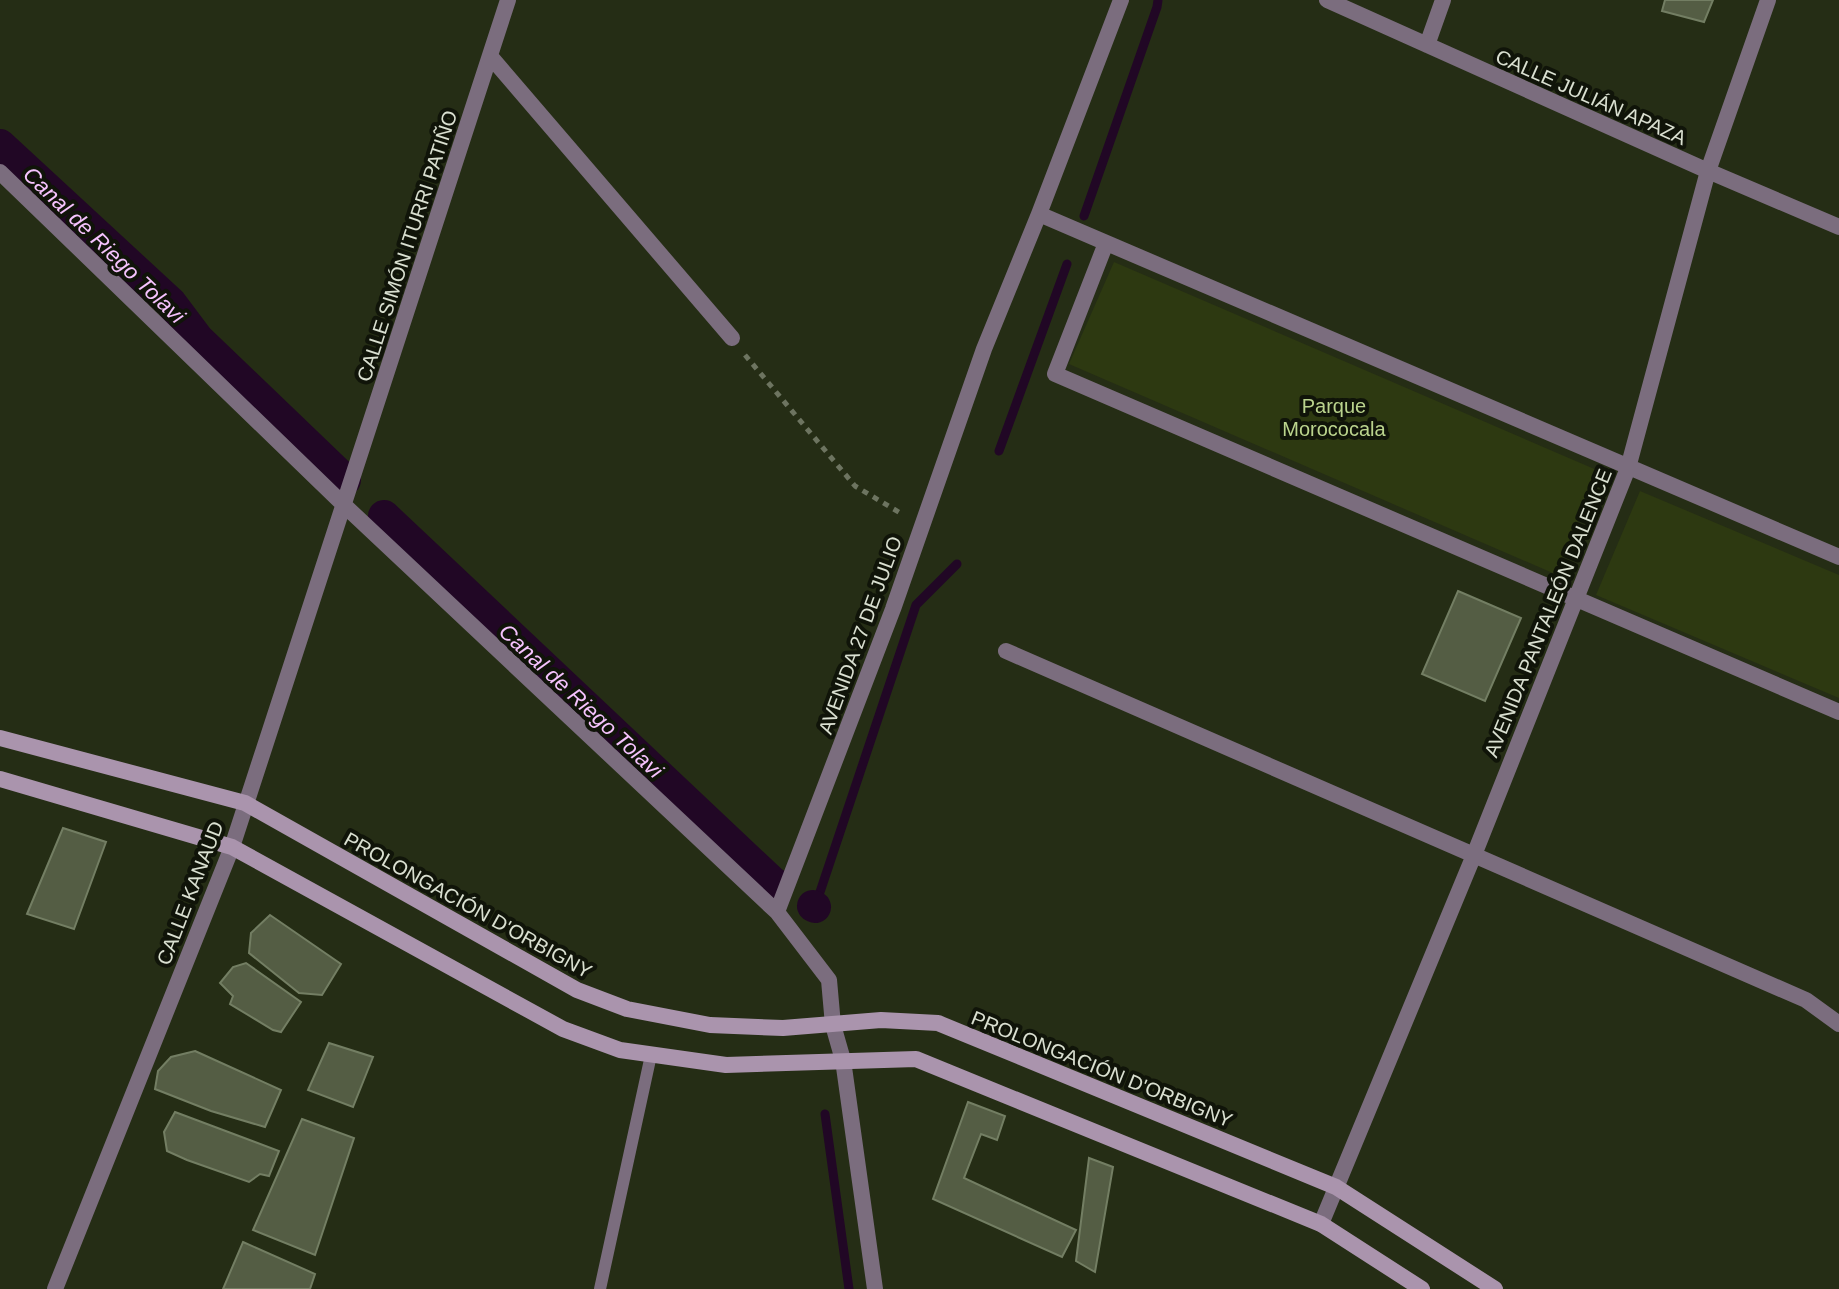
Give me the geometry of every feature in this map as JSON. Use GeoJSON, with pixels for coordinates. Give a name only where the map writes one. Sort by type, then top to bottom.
{"type":"FeatureCollection","features":[{"type":"Feature","properties":{"kind":"main road","name":"PROLONGACIÓN D'ORBIGNY"},"geometry":{"type":"LineString","coordinates":[[0,738],[245,803],[577,990],[627,1009],[710,1025],[783,1028],[881,1020],[938,1023],[1336,1187],[1495,1289]]}},
{"type":"Feature","properties":{"kind":"main road"},"geometry":{"type":"LineString","coordinates":[[0,779],[232,847],[563,1029],[620,1050],[726,1065],[916,1059],[1321,1224],[1422,1289]]}},
{"type":"Feature","properties":{"kind":"street","name":"CALLE SIMÓN ITURRI PATIÑO"},"geometry":{"type":"LineString","coordinates":[[344,505],[508,0]]}},
{"type":"Feature","properties":{"kind":"street","name":"AVENIDA 27 DE JULIO"},"geometry":{"type":"LineString","coordinates":[[777,912],[893,609],[984,349],[1121,0]]}},
{"type":"Feature","properties":{"kind":"street","name":"CALLE JULIÁN APAZA"},"geometry":{"type":"LineString","coordinates":[[1327,0],[1839,227]]}},
{"type":"Feature","properties":{"kind":"street"},"geometry":{"type":"LineString","coordinates":[[1427,45],[1443,0]]}},
{"type":"Feature","properties":{"kind":"street","name":"AVENIDA PANTALEÓN DALENCE"},"geometry":{"type":"LineString","coordinates":[[1321,1224],[1474,855],[1628,468],[1708,171],[1768,0]]}},
{"type":"Feature","properties":{"kind":"street"},"geometry":{"type":"LineString","coordinates":[[490,56],[732,338]]}},
{"type":"Feature","properties":{"kind":"street"},"geometry":{"type":"LineString","coordinates":[[0,172],[344,505],[777,912],[829,980],[833,1025],[843,1060],[875,1289]]}},
{"type":"Feature","properties":{"kind":"street"},"geometry":{"type":"LineString","coordinates":[[1039,214],[1839,557]]}},
{"type":"Feature","properties":{"kind":"street"},"geometry":{"type":"LineString","coordinates":[[1106,243],[1055,374],[1839,712]]}},
{"type":"Feature","properties":{"kind":"street","name":"CALLE KANAUD"},"geometry":{"type":"LineString","coordinates":[[55,1289],[232,847],[344,505]]}},
{"type":"Feature","properties":{"kind":"street"},"geometry":{"type":"LineString","coordinates":[[1006,651],[1806,1000],[1839,1024]]}},
{"type":"Feature","properties":{"kind":"lane"},"geometry":{"type":"LineString","coordinates":[[600,1289],[651,1055]]}},
{"type":"Feature","properties":{"kind":"path"},"geometry":{"type":"LineString","coordinates":[[732,338],[855,486],[922,526]]}},
{"type":"Feature","properties":{"kind":"green space","name":"Parque Morococala"},"geometry":{"type":"Polygon","coordinates":[[[1114,262],[1599,471],[1555,574],[1069,364],[1114,262]]]}},
{"type":"Feature","properties":{"kind":"green space"},"geometry":{"type":"Polygon","coordinates":[[[1640,491],[1839,575],[1839,698],[1596,595],[1640,491]]]}},
{"type":"Feature","properties":{"kind":"building"},"geometry":{"type":"Polygon","coordinates":[[[1665,0],[1713,0],[1704,22],[1662,11],[1665,0]]]}},
{"type":"Feature","properties":{"kind":"building"},"geometry":{"type":"Polygon","coordinates":[[[1458,591],[1521,618],[1485,701],[1422,674],[1458,591]]]}},
{"type":"Feature","properties":{"kind":"building"},"geometry":{"type":"Polygon","coordinates":[[[63,828],[106,842],[74,929],[27,914],[63,828]]]}},
{"type":"Feature","properties":{"kind":"building"},"geometry":{"type":"Polygon","coordinates":[[[270,915],[341,964],[322,995],[299,993],[249,953],[251,933],[270,915]]]}},
{"type":"Feature","properties":{"kind":"building"},"geometry":{"type":"Polygon","coordinates":[[[246,963],[301,1002],[281,1032],[230,1004],[233,996],[220,983],[233,967],[246,963]]]}},
{"type":"Feature","properties":{"kind":"building"},"geometry":{"type":"Polygon","coordinates":[[[329,1043],[373,1057],[353,1107],[308,1090],[329,1043]]]}},
{"type":"Feature","properties":{"kind":"building"},"geometry":{"type":"Polygon","coordinates":[[[195,1051],[281,1090],[265,1127],[211,1111],[155,1089],[158,1071],[171,1057],[195,1051]]]}},
{"type":"Feature","properties":{"kind":"building"},"geometry":{"type":"Polygon","coordinates":[[[968,1102],[1005,1116],[997,1140],[981,1134],[964,1178],[1076,1230],[1062,1257],[933,1199],[968,1102]]]}},
{"type":"Feature","properties":{"kind":"building"},"geometry":{"type":"Polygon","coordinates":[[[175,1112],[279,1151],[269,1176],[260,1174],[249,1182],[167,1151],[164,1132],[175,1112]]]}},
{"type":"Feature","properties":{"kind":"building"},"geometry":{"type":"Polygon","coordinates":[[[302,1119],[354,1138],[315,1255],[253,1230],[302,1119]]]}},
{"type":"Feature","properties":{"kind":"building"},"geometry":{"type":"Polygon","coordinates":[[[1089,1158],[1113,1167],[1095,1272],[1076,1261],[1089,1158]]]}},
{"type":"Feature","properties":{"kind":"building"},"geometry":{"type":"Polygon","coordinates":[[[243,1242],[315,1274],[310,1289],[223,1289],[243,1242]]]}},
{"type":"Feature","properties":{"kind":"waterway","name":"Canal de Riego Tolavi"},"geometry":{"type":"LineString","coordinates":[[1084,216],[1158,0]]}},
{"type":"Feature","properties":{"kind":"waterway","name":"Canal de Riego Tolavi"},"geometry":{"type":"LineString","coordinates":[[0,145],[171,303],[198,339],[345,480]]}},
{"type":"Feature","properties":{"kind":"waterway","name":"Canal de Riego Tolavi"},"geometry":{"type":"LineString","coordinates":[[999,451],[1067,264]]}},
{"type":"Feature","properties":{"kind":"waterway","name":"Canal de Riego Tolavi"},"geometry":{"type":"LineString","coordinates":[[384,516],[777,885]]}},
{"type":"Feature","properties":{"kind":"waterway","name":"Canal de Riego Tolavi"},"geometry":{"type":"LineString","coordinates":[[815,907],[916,605],[957,564]]}},
{"type":"Feature","properties":{"kind":"waterway","name":"Canal de Riego Tolavi"},"geometry":{"type":"LineString","coordinates":[[825,1114],[849,1289]]}}]}
